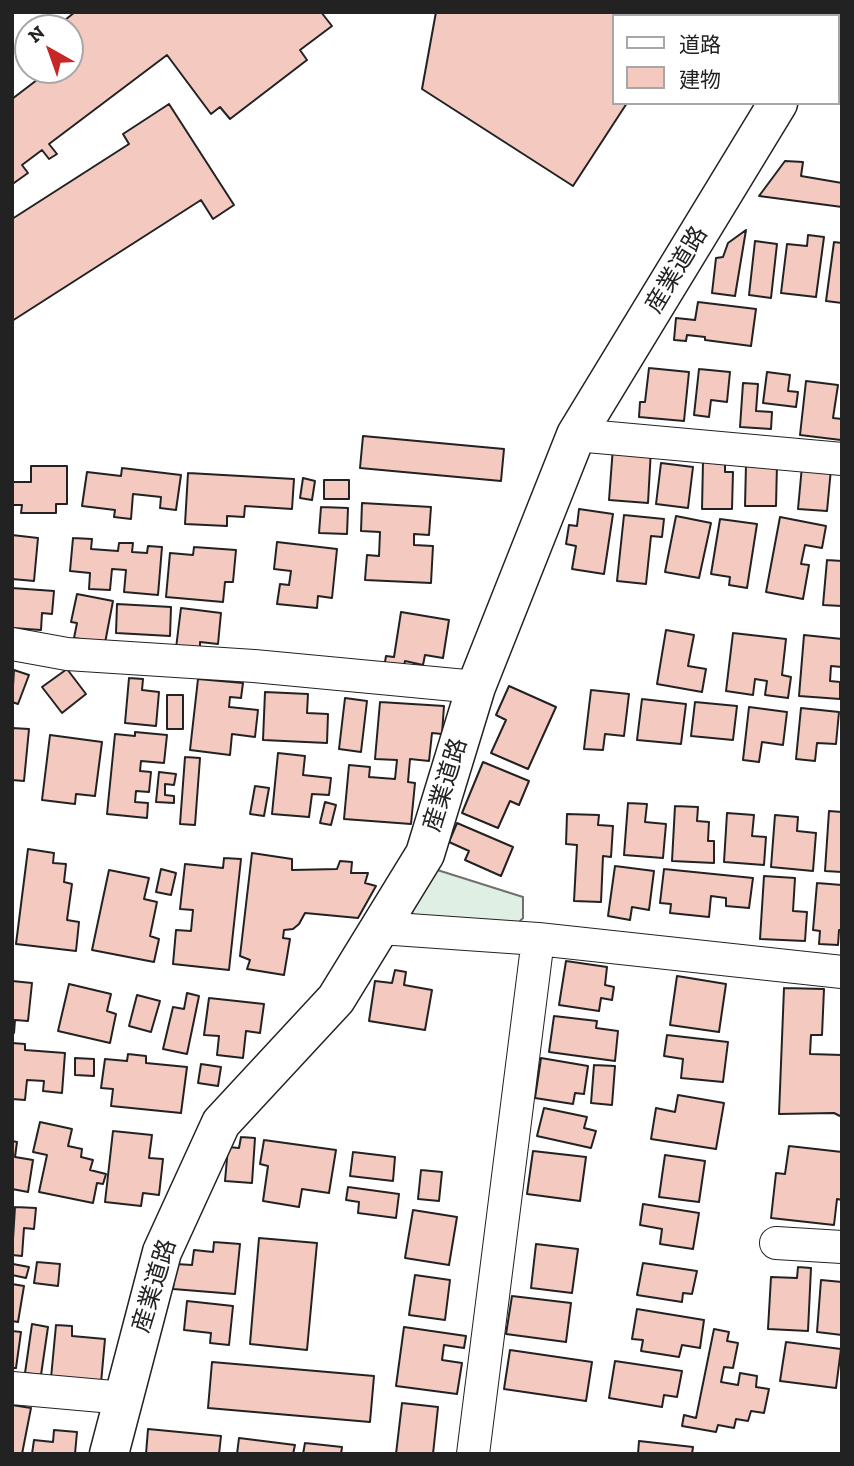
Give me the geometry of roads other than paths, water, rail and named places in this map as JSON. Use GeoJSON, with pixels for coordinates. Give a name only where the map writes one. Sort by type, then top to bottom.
{"type":"FeatureCollection","features":[{"type":"Feature","properties":{"kind":"street","name":"産業道路"},"geometry":{"type":"LineString","coordinates":[[109,1454],[162,1252],[221,1123],[336,999],[425,854],[476,687],[576,435],[777,105]]}},
{"type":"Feature","properties":{"kind":"street"},"geometry":{"type":"LineString","coordinates":[[576,435],[842,460]]}},
{"type":"Feature","properties":{"kind":"street"},"geometry":{"type":"LineString","coordinates":[[12,644],[67,654],[254,666],[476,687]]}},
{"type":"Feature","properties":{"kind":"street"},"geometry":{"type":"LineString","coordinates":[[380,928],[538,939],[842,972]]}},
{"type":"Feature","properties":{"kind":"street"},"geometry":{"type":"LineString","coordinates":[[473,1454],[538,939]]}},
{"type":"Feature","properties":{"kind":"street"},"geometry":{"type":"LineString","coordinates":[[776,1242],[842,1247]]}},
{"type":"Feature","properties":{"kind":"street"},"geometry":{"type":"LineString","coordinates":[[12,1388],[124,1398]]}}]}
